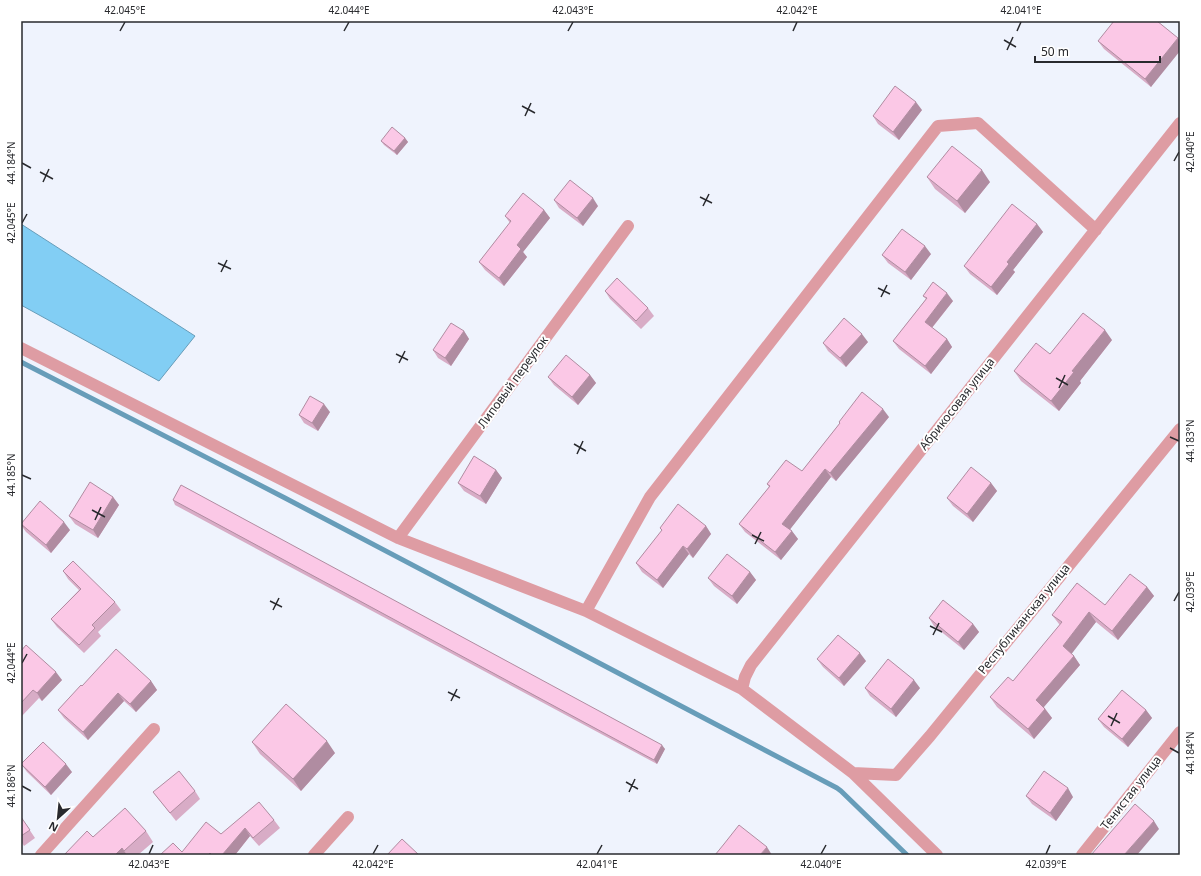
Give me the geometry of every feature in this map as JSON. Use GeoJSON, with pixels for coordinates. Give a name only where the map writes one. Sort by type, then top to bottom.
{"type":"FeatureCollection","features":[{"type":"Feature","properties":{"kind":"street"},"geometry":{"type":"LineString","coordinates":[[586,611],[650,497],[938,126],[978,122],[1096,230]]}},
{"type":"Feature","properties":{"kind":"street","name":"Абрикосовая улица"},"geometry":{"type":"LineString","coordinates":[[742,689],[745,677],[751,665],[1180,123]]}},
{"type":"Feature","properties":{"kind":"street","name":"Липовый переулок"},"geometry":{"type":"LineString","coordinates":[[398,538],[628,226]]}},
{"type":"Feature","properties":{"kind":"street"},"geometry":{"type":"LineString","coordinates":[[21,348],[398,538],[586,611],[742,689],[853,773],[937,855]]}},
{"type":"Feature","properties":{"kind":"street","name":"Республиканская улица"},"geometry":{"type":"LineString","coordinates":[[853,773],[896,775],[930,736],[1180,429]]}},
{"type":"Feature","properties":{"kind":"street"},"geometry":{"type":"LineString","coordinates":[[41,855],[154,729]]}},
{"type":"Feature","properties":{"kind":"street","name":"Тенистая улица"},"geometry":{"type":"LineString","coordinates":[[1082,855],[1180,732]]}},
{"type":"Feature","properties":{"kind":"street"},"geometry":{"type":"LineString","coordinates":[[314,855],[348,817]]}},
{"type":"Feature","properties":{"kind":"water"},"geometry":{"type":"Polygon","coordinates":[[[21,224],[195,336],[159,381],[21,305],[21,224]]]}},
{"type":"Feature","properties":{"kind":"building"},"geometry":{"type":"Polygon","coordinates":[[[1114,21],[1157,21],[1178,38],[1145,79],[1098,41],[1114,21]]]}},
{"type":"Feature","properties":{"kind":"building"},"geometry":{"type":"Polygon","coordinates":[[[895,86],[916,102],[893,132],[873,116],[895,86]]]}},
{"type":"Feature","properties":{"kind":"building"},"geometry":{"type":"Polygon","coordinates":[[[392,127],[405,138],[394,151],[381,141],[392,127]]]}},
{"type":"Feature","properties":{"kind":"building"},"geometry":{"type":"Polygon","coordinates":[[[952,146],[982,170],[957,201],[927,177],[952,146]]]}},
{"type":"Feature","properties":{"kind":"building"},"geometry":{"type":"Polygon","coordinates":[[[570,180],[593,198],[577,218],[554,200],[570,180]]]}},
{"type":"Feature","properties":{"kind":"building"},"geometry":{"type":"Polygon","coordinates":[[[523,193],[544,210],[517,245],[521,249],[499,278],[479,262],[511,221],[505,216],[523,193]]]}},
{"type":"Feature","properties":{"kind":"building"},"geometry":{"type":"Polygon","coordinates":[[[1012,204],[1037,224],[1007,262],[1009,264],[991,287],[964,266],[1012,204]]]}},
{"type":"Feature","properties":{"kind":"building"},"geometry":{"type":"Polygon","coordinates":[[[902,229],[925,246],[905,272],[882,255],[902,229]]]}},
{"type":"Feature","properties":{"kind":"building"},"geometry":{"type":"Polygon","coordinates":[[[617,278],[648,308],[636,321],[605,291],[617,278]]]}},
{"type":"Feature","properties":{"kind":"building"},"geometry":{"type":"Polygon","coordinates":[[[933,282],[947,293],[925,322],[947,339],[925,366],[893,341],[927,298],[923,296],[933,282]]]}},
{"type":"Feature","properties":{"kind":"building"},"geometry":{"type":"Polygon","coordinates":[[[1083,313],[1105,330],[1072,371],[1074,372],[1051,401],[1014,371],[1036,343],[1050,354],[1083,313]]]}},
{"type":"Feature","properties":{"kind":"building"},"geometry":{"type":"Polygon","coordinates":[[[844,318],[862,334],[840,358],[823,343],[844,318]]]}},
{"type":"Feature","properties":{"kind":"building"},"geometry":{"type":"Polygon","coordinates":[[[451,323],[464,331],[445,358],[433,350],[451,323]]]}},
{"type":"Feature","properties":{"kind":"building"},"geometry":{"type":"Polygon","coordinates":[[[566,355],[590,375],[572,397],[548,377],[566,355]]]}},
{"type":"Feature","properties":{"kind":"building"},"geometry":{"type":"Polygon","coordinates":[[[862,392],[883,409],[830,473],[825,469],[782,524],[792,531],[775,552],[739,524],[770,486],[767,484],[786,460],[802,471],[840,423],[839,422],[862,392]]]}},
{"type":"Feature","properties":{"kind":"building"},"geometry":{"type":"Polygon","coordinates":[[[310,396],[324,404],[312,423],[299,415],[310,396]]]}},
{"type":"Feature","properties":{"kind":"building"},"geometry":{"type":"Polygon","coordinates":[[[474,456],[496,470],[480,496],[458,483],[474,456]]]}},
{"type":"Feature","properties":{"kind":"building"},"geometry":{"type":"Polygon","coordinates":[[[971,467],[991,483],[967,514],[947,498],[971,467]]]}},
{"type":"Feature","properties":{"kind":"building"},"geometry":{"type":"Polygon","coordinates":[[[90,482],[113,497],[93,530],[69,516],[90,482]]]}},
{"type":"Feature","properties":{"kind":"building"},"geometry":{"type":"Polygon","coordinates":[[[181,485],[662,745],[654,760],[173,500],[181,485]]]}},
{"type":"Feature","properties":{"kind":"building"},"geometry":{"type":"Polygon","coordinates":[[[40,501],[64,522],[46,545],[21,524],[40,501]]]}},
{"type":"Feature","properties":{"kind":"building"},"geometry":{"type":"Polygon","coordinates":[[[678,504],[706,526],[687,549],[683,546],[657,580],[636,563],[662,530],[660,528],[678,504]]]}},
{"type":"Feature","properties":{"kind":"building"},"geometry":{"type":"Polygon","coordinates":[[[727,554],[750,572],[732,596],[708,578],[727,554]]]}},
{"type":"Feature","properties":{"kind":"building"},"geometry":{"type":"Polygon","coordinates":[[[73,561],[115,602],[92,625],[95,628],[79,645],[51,619],[81,589],[63,571],[73,561]]]}},
{"type":"Feature","properties":{"kind":"building"},"geometry":{"type":"Polygon","coordinates":[[[1130,574],[1147,587],[1112,631],[1089,612],[1063,646],[1074,656],[1036,700],[1045,709],[1028,729],[990,697],[1008,677],[1013,681],[1062,622],[1052,615],[1077,583],[1105,605],[1130,574]]]}},
{"type":"Feature","properties":{"kind":"building"},"geometry":{"type":"Polygon","coordinates":[[[943,600],[973,624],[958,642],[929,618],[943,600]]]}},
{"type":"Feature","properties":{"kind":"building"},"geometry":{"type":"Polygon","coordinates":[[[838,635],[860,653],[839,678],[817,659],[838,635]]]}},
{"type":"Feature","properties":{"kind":"building"},"geometry":{"type":"Polygon","coordinates":[[[26,645],[56,672],[37,693],[33,690],[21,703],[21,651],[26,645]]]}},
{"type":"Feature","properties":{"kind":"building"},"geometry":{"type":"Polygon","coordinates":[[[116,649],[151,681],[130,704],[118,693],[83,732],[58,710],[116,649]]]}},
{"type":"Feature","properties":{"kind":"building"},"geometry":{"type":"Polygon","coordinates":[[[888,659],[914,680],[891,709],[865,688],[888,659]]]}},
{"type":"Feature","properties":{"kind":"building"},"geometry":{"type":"Polygon","coordinates":[[[1122,690],[1146,710],[1122,739],[1098,719],[1122,690]]]}},
{"type":"Feature","properties":{"kind":"building"},"geometry":{"type":"Polygon","coordinates":[[[286,704],[327,741],[293,779],[252,742],[286,704]]]}},
{"type":"Feature","properties":{"kind":"building"},"geometry":{"type":"Polygon","coordinates":[[[43,742],[66,764],[45,787],[21,764],[43,742]]]}},
{"type":"Feature","properties":{"kind":"building"},"geometry":{"type":"Polygon","coordinates":[[[179,771],[195,791],[170,813],[153,792],[179,771]]]}},
{"type":"Feature","properties":{"kind":"building"},"geometry":{"type":"Polygon","coordinates":[[[1044,771],[1068,788],[1050,813],[1026,796],[1044,771]]]}},
{"type":"Feature","properties":{"kind":"building"},"geometry":{"type":"Polygon","coordinates":[[[259,802],[274,820],[253,838],[245,828],[222,855],[212,855],[210,853],[208,855],[160,855],[173,843],[182,852],[206,822],[221,834],[259,802]]]}},
{"type":"Feature","properties":{"kind":"building"},"geometry":{"type":"Polygon","coordinates":[[[1135,804],[1154,821],[1124,855],[1091,855],[1135,804]]]}},
{"type":"Feature","properties":{"kind":"building"},"geometry":{"type":"Polygon","coordinates":[[[125,808],[146,831],[124,851],[122,848],[115,855],[64,855],[87,831],[93,837],[125,808]]]}},
{"type":"Feature","properties":{"kind":"building"},"geometry":{"type":"Polygon","coordinates":[[[21,817],[30,830],[21,836],[21,817]]]}},
{"type":"Feature","properties":{"kind":"building"},"geometry":{"type":"Polygon","coordinates":[[[739,825],[767,847],[760,855],[715,855],[724,844],[739,825]]]}},
{"type":"Feature","properties":{"kind":"building"},"geometry":{"type":"Polygon","coordinates":[[[402,839],[419,855],[387,855],[402,839]]]}},
{"type":"Feature","properties":{"kind":"waterway"},"geometry":{"type":"LineString","coordinates":[[21,362],[285,498],[837,788],[907,855]]}}]}
